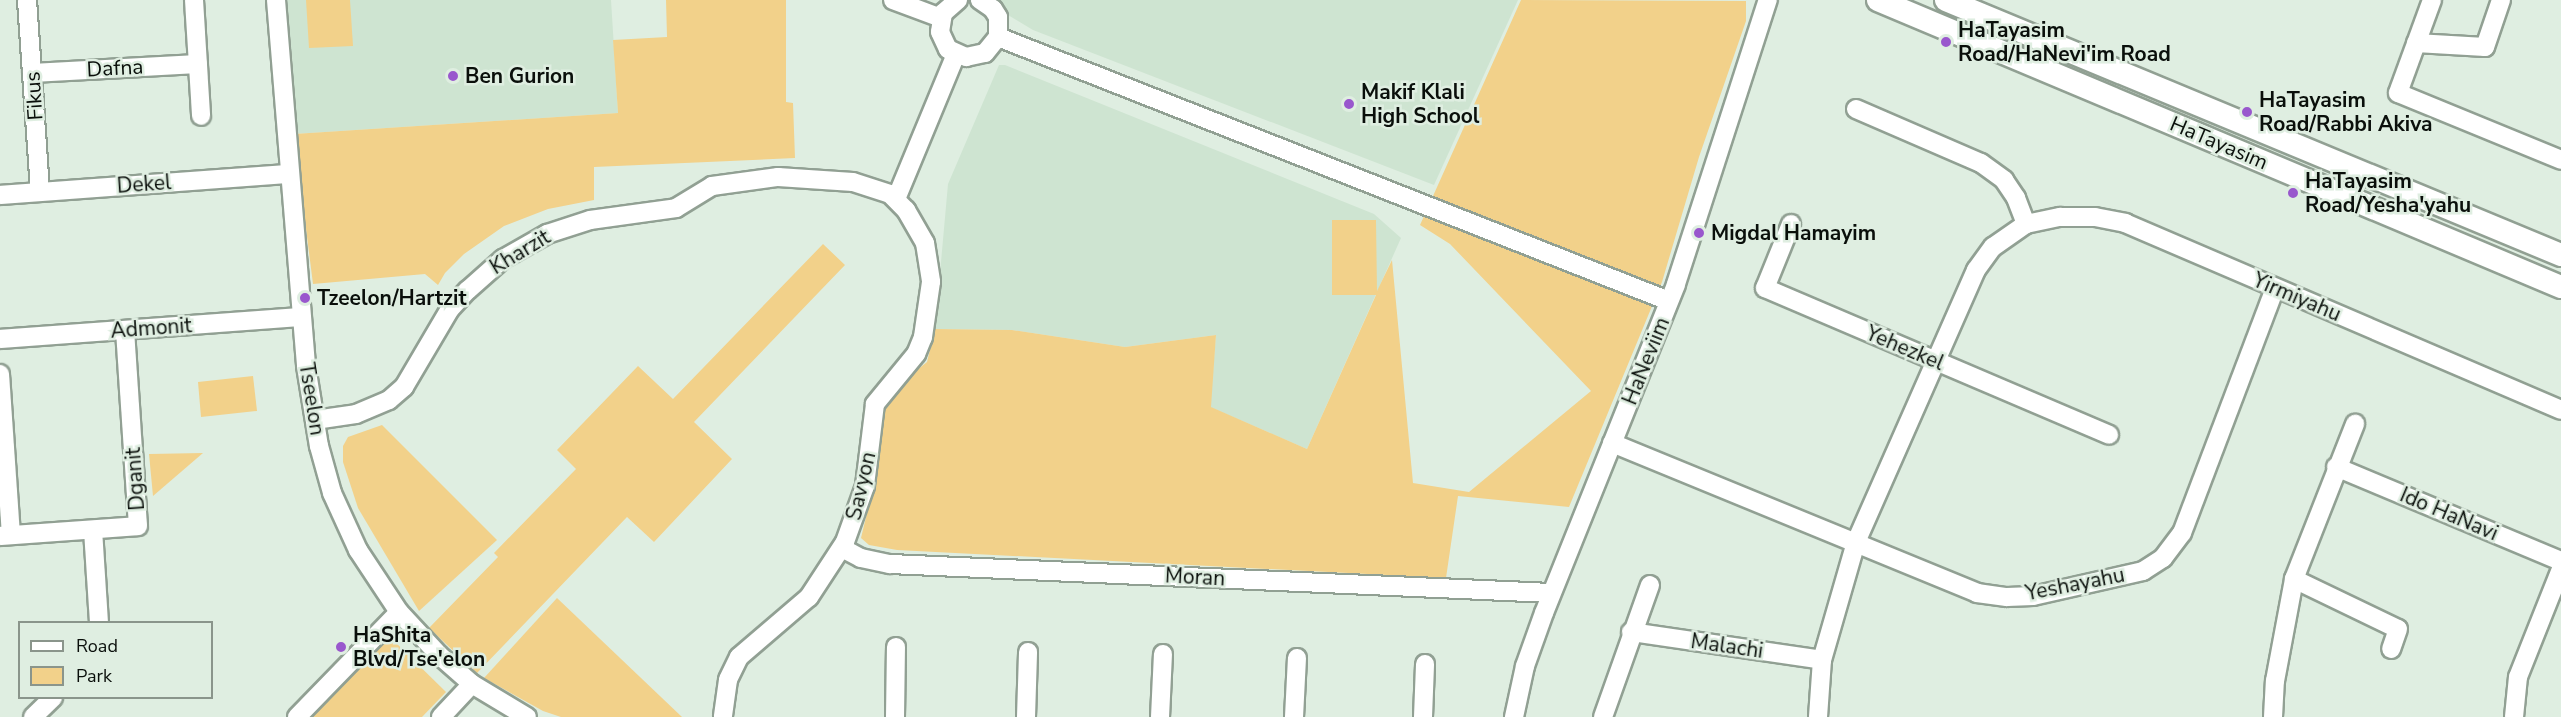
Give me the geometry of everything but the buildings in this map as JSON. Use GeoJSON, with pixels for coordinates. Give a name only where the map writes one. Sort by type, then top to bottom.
{"type":"FeatureCollection","features":[{"type":"Feature","properties":{"kind":"main road","name":"HaTayasim"},"geometry":{"type":"LineString","coordinates":[[1878,0],[2561,286]]}},
{"type":"Feature","properties":{"kind":"main road","name":"HaTayasim"},"geometry":{"type":"LineString","coordinates":[[1946,0],[2561,255]]}},
{"type":"Feature","properties":{"kind":"street","name":"Fikus"},"geometry":{"type":"LineString","coordinates":[[27,0],[40,192]]}},
{"type":"Feature","properties":{"kind":"street"},"geometry":{"type":"LineString","coordinates":[[194,0],[201,116]]}},
{"type":"Feature","properties":{"kind":"street","name":"Tseelon"},"geometry":{"type":"LineString","coordinates":[[276,0],[301,317],[315,420],[332,493],[358,550],[399,612],[472,684],[527,717]]}},
{"type":"Feature","properties":{"kind":"street"},"geometry":{"type":"LineString","coordinates":[[893,0],[941,18]]}},
{"type":"Feature","properties":{"kind":"street"},"geometry":{"type":"LineString","coordinates":[[958,0],[949,6],[941,18],[942,41],[956,54],[976,57],[993,46],[998,37],[998,17],[993,9],[980,0]]}},
{"type":"Feature","properties":{"kind":"street","name":"HaNeviim"},"geometry":{"type":"LineString","coordinates":[[1514,717],[1525,666],[1551,593],[1670,301],[1768,0]]}},
{"type":"Feature","properties":{"kind":"street"},"geometry":{"type":"LineString","coordinates":[[2432,0],[2398,93],[2561,160]]}},
{"type":"Feature","properties":{"kind":"street"},"geometry":{"type":"LineString","coordinates":[[2416,43],[2485,47],[2501,0]]}},
{"type":"Feature","properties":{"kind":"street"},"geometry":{"type":"LineString","coordinates":[[998,37],[1670,301]]}},
{"type":"Feature","properties":{"kind":"street"},"geometry":{"type":"LineString","coordinates":[[896,199],[956,54]]}},
{"type":"Feature","properties":{"kind":"street","name":"Dafna"},"geometry":{"type":"LineString","coordinates":[[32,73],[198,64]]}},
{"type":"Feature","properties":{"kind":"street"},"geometry":{"type":"LineString","coordinates":[[1856,109],[1981,163],[2004,180],[2016,198],[2026,224]]}},
{"type":"Feature","properties":{"kind":"street","name":"Dekel"},"geometry":{"type":"LineString","coordinates":[[0,195],[288,174]]}},
{"type":"Feature","properties":{"kind":"street","name":"Kharzit"},"geometry":{"type":"LineString","coordinates":[[315,420],[356,414],[389,400],[404,387],[450,309],[484,274],[528,243],[547,234],[590,220],[676,208],[712,186],[778,177],[853,182],[890,194],[896,199]]}},
{"type":"Feature","properties":{"kind":"street","name":"Savyon"},"geometry":{"type":"LineString","coordinates":[[723,717],[728,680],[739,657],[809,597],[842,548],[865,486],[870,464],[874,404],[916,354],[923,337],[930,306],[931,282],[925,243],[906,210],[896,199]]}},
{"type":"Feature","properties":{"kind":"street","name":"Yirmiyahu"},"geometry":{"type":"LineString","coordinates":[[1818,717],[1822,660],[1856,542],[1976,270],[1993,247],[2026,224],[2060,217],[2095,217],[2125,223],[2561,410]]}},
{"type":"Feature","properties":{"kind":"street","name":"Yehezkel"},"geometry":{"type":"LineString","coordinates":[[1791,224],[1765,288],[2109,435]]}},
{"type":"Feature","properties":{"kind":"street","name":"Yeshayahu"},"geometry":{"type":"LineString","coordinates":[[1612,443],[1977,593],[2007,597],[2032,596],[2143,571],[2163,558],[2181,533],[2275,288]]}},
{"type":"Feature","properties":{"kind":"street","name":"Admonit"},"geometry":{"type":"LineString","coordinates":[[0,339],[301,317]]}},
{"type":"Feature","properties":{"kind":"street","name":"Dganit"},"geometry":{"type":"LineString","coordinates":[[5,536],[138,526],[125,330]]}},
{"type":"Feature","properties":{"kind":"street"},"geometry":{"type":"LineString","coordinates":[[0,374],[5,536]]}},
{"type":"Feature","properties":{"kind":"street"},"geometry":{"type":"LineString","coordinates":[[2273,717],[2275,681],[2294,579],[2355,424]]}},
{"type":"Feature","properties":{"kind":"street","name":"Ido HaNavi"},"geometry":{"type":"LineString","coordinates":[[2336,468],[2561,561]]}},
{"type":"Feature","properties":{"kind":"street"},"geometry":{"type":"LineString","coordinates":[[93,530],[99,621]]}},
{"type":"Feature","properties":{"kind":"street","name":"Moran"},"geometry":{"type":"LineString","coordinates":[[842,548],[867,560],[890,564],[1551,593]]}},
{"type":"Feature","properties":{"kind":"street"},"geometry":{"type":"LineString","coordinates":[[2514,717],[2518,677],[2561,569]]}},
{"type":"Feature","properties":{"kind":"street"},"geometry":{"type":"LineString","coordinates":[[2294,579],[2398,629],[2391,649]]}},
{"type":"Feature","properties":{"kind":"street"},"geometry":{"type":"LineString","coordinates":[[1603,717],[1631,632],[1650,585]]}},
{"type":"Feature","properties":{"kind":"street"},"geometry":{"type":"LineString","coordinates":[[297,717],[399,612]]}},
{"type":"Feature","properties":{"kind":"street","name":"Malachi"},"geometry":{"type":"LineString","coordinates":[[1631,632],[1822,660]]}},
{"type":"Feature","properties":{"kind":"street"},"geometry":{"type":"LineString","coordinates":[[895,717],[896,647]]}},
{"type":"Feature","properties":{"kind":"street"},"geometry":{"type":"LineString","coordinates":[[1026,717],[1028,652]]}},
{"type":"Feature","properties":{"kind":"street"},"geometry":{"type":"LineString","coordinates":[[1160,717],[1163,654]]}},
{"type":"Feature","properties":{"kind":"street"},"geometry":{"type":"LineString","coordinates":[[1294,717],[1297,658]]}},
{"type":"Feature","properties":{"kind":"street"},"geometry":{"type":"LineString","coordinates":[[1423,717],[1425,664]]}},
{"type":"Feature","properties":{"kind":"street"},"geometry":{"type":"LineString","coordinates":[[441,717],[472,684]]}},
{"type":"Feature","properties":{"kind":"street"},"geometry":{"type":"LineString","coordinates":[[33,717],[52,699]]}},
{"type":"Feature","properties":{"kind":"shaded area","name":"Ben Gurion"},"geometry":{"type":"Polygon","coordinates":[[[285,0],[611,0],[618,113],[294,134],[285,0]]]}},
{"type":"Feature","properties":{"kind":"shaded area","name":"Makif Klali High School"},"geometry":{"type":"Polygon","coordinates":[[[999,0],[1518,0],[1434,185],[1033,30],[1008,15],[999,0]]]}},
{"type":"Feature","properties":{"kind":"shaded area"},"geometry":{"type":"Polygon","coordinates":[[[999,65],[1005,65],[1374,214],[1401,238],[1307,449],[1210,407],[1216,335],[1125,347],[1012,330],[935,329],[948,184],[999,65]]]}},
{"type":"Feature","properties":{"kind":"green space"},"geometry":{"type":"Polygon","coordinates":[[[306,0],[350,0],[353,46],[309,48],[306,0]]]}},
{"type":"Feature","properties":{"kind":"green space"},"geometry":{"type":"Polygon","coordinates":[[[666,0],[786,0],[786,102],[793,103],[795,158],[594,167],[594,200],[548,209],[504,226],[464,254],[445,273],[438,285],[425,274],[313,284],[294,134],[618,113],[613,40],[667,37],[666,0]]]}},
{"type":"Feature","properties":{"kind":"green space"},"geometry":{"type":"Polygon","coordinates":[[[1521,0],[1746,1],[1746,21],[1699,157],[1662,282],[1569,507],[1458,496],[1446,578],[897,550],[869,545],[861,538],[878,467],[886,395],[927,362],[935,329],[1012,330],[1125,347],[1216,335],[1211,407],[1307,449],[1376,295],[1332,295],[1332,220],[1376,220],[1377,291],[1392,260],[1413,483],[1469,492],[1591,391],[1450,244],[1420,225],[1521,0]]]}},
{"type":"Feature","properties":{"kind":"green space"},"geometry":{"type":"Polygon","coordinates":[[[823,244],[845,265],[694,422],[732,459],[654,542],[627,517],[477,673],[429,628],[498,557],[494,553],[576,469],[557,450],[638,366],[673,399],[823,244]]]}},
{"type":"Feature","properties":{"kind":"green space"},"geometry":{"type":"Polygon","coordinates":[[[253,376],[257,411],[201,417],[198,382],[253,376]]]}},
{"type":"Feature","properties":{"kind":"green space"},"geometry":{"type":"Polygon","coordinates":[[[382,425],[497,540],[419,611],[358,508],[343,462],[343,446],[348,437],[382,425]]]}},
{"type":"Feature","properties":{"kind":"green space"},"geometry":{"type":"Polygon","coordinates":[[[203,453],[153,496],[149,454],[203,453]]]}},
{"type":"Feature","properties":{"kind":"green space"},"geometry":{"type":"Polygon","coordinates":[[[557,598],[682,717],[561,717],[543,711],[484,678],[557,598]]]}},
{"type":"Feature","properties":{"kind":"green space"},"geometry":{"type":"Polygon","coordinates":[[[389,636],[446,692],[422,717],[311,717],[389,636]]]}},
{"type":"Feature","properties":{"kind":"place","name":"HaTayasim Road/HaNevi'im Road"},"geometry":{"type":"Point","coordinates":[1946,42]}},
{"type":"Feature","properties":{"kind":"place","name":"Ben Gurion"},"geometry":{"type":"Point","coordinates":[453,76]}},
{"type":"Feature","properties":{"kind":"place","name":"Makif Klali High School"},"geometry":{"type":"Point","coordinates":[1349,104]}},
{"type":"Feature","properties":{"kind":"place","name":"HaTayasim Road/Rabbi Akiva"},"geometry":{"type":"Point","coordinates":[2247,112]}},
{"type":"Feature","properties":{"kind":"place","name":"HaTayasim Road/Yesha'yahu"},"geometry":{"type":"Point","coordinates":[2293,193]}},
{"type":"Feature","properties":{"kind":"place","name":"Migdal Hamayim"},"geometry":{"type":"Point","coordinates":[1699,233]}},
{"type":"Feature","properties":{"kind":"place","name":"Tzeelon/Hartzit"},"geometry":{"type":"Point","coordinates":[305,298]}},
{"type":"Feature","properties":{"kind":"place","name":"HaShita Blvd/Tse'elon"},"geometry":{"type":"Point","coordinates":[341,647]}}]}
